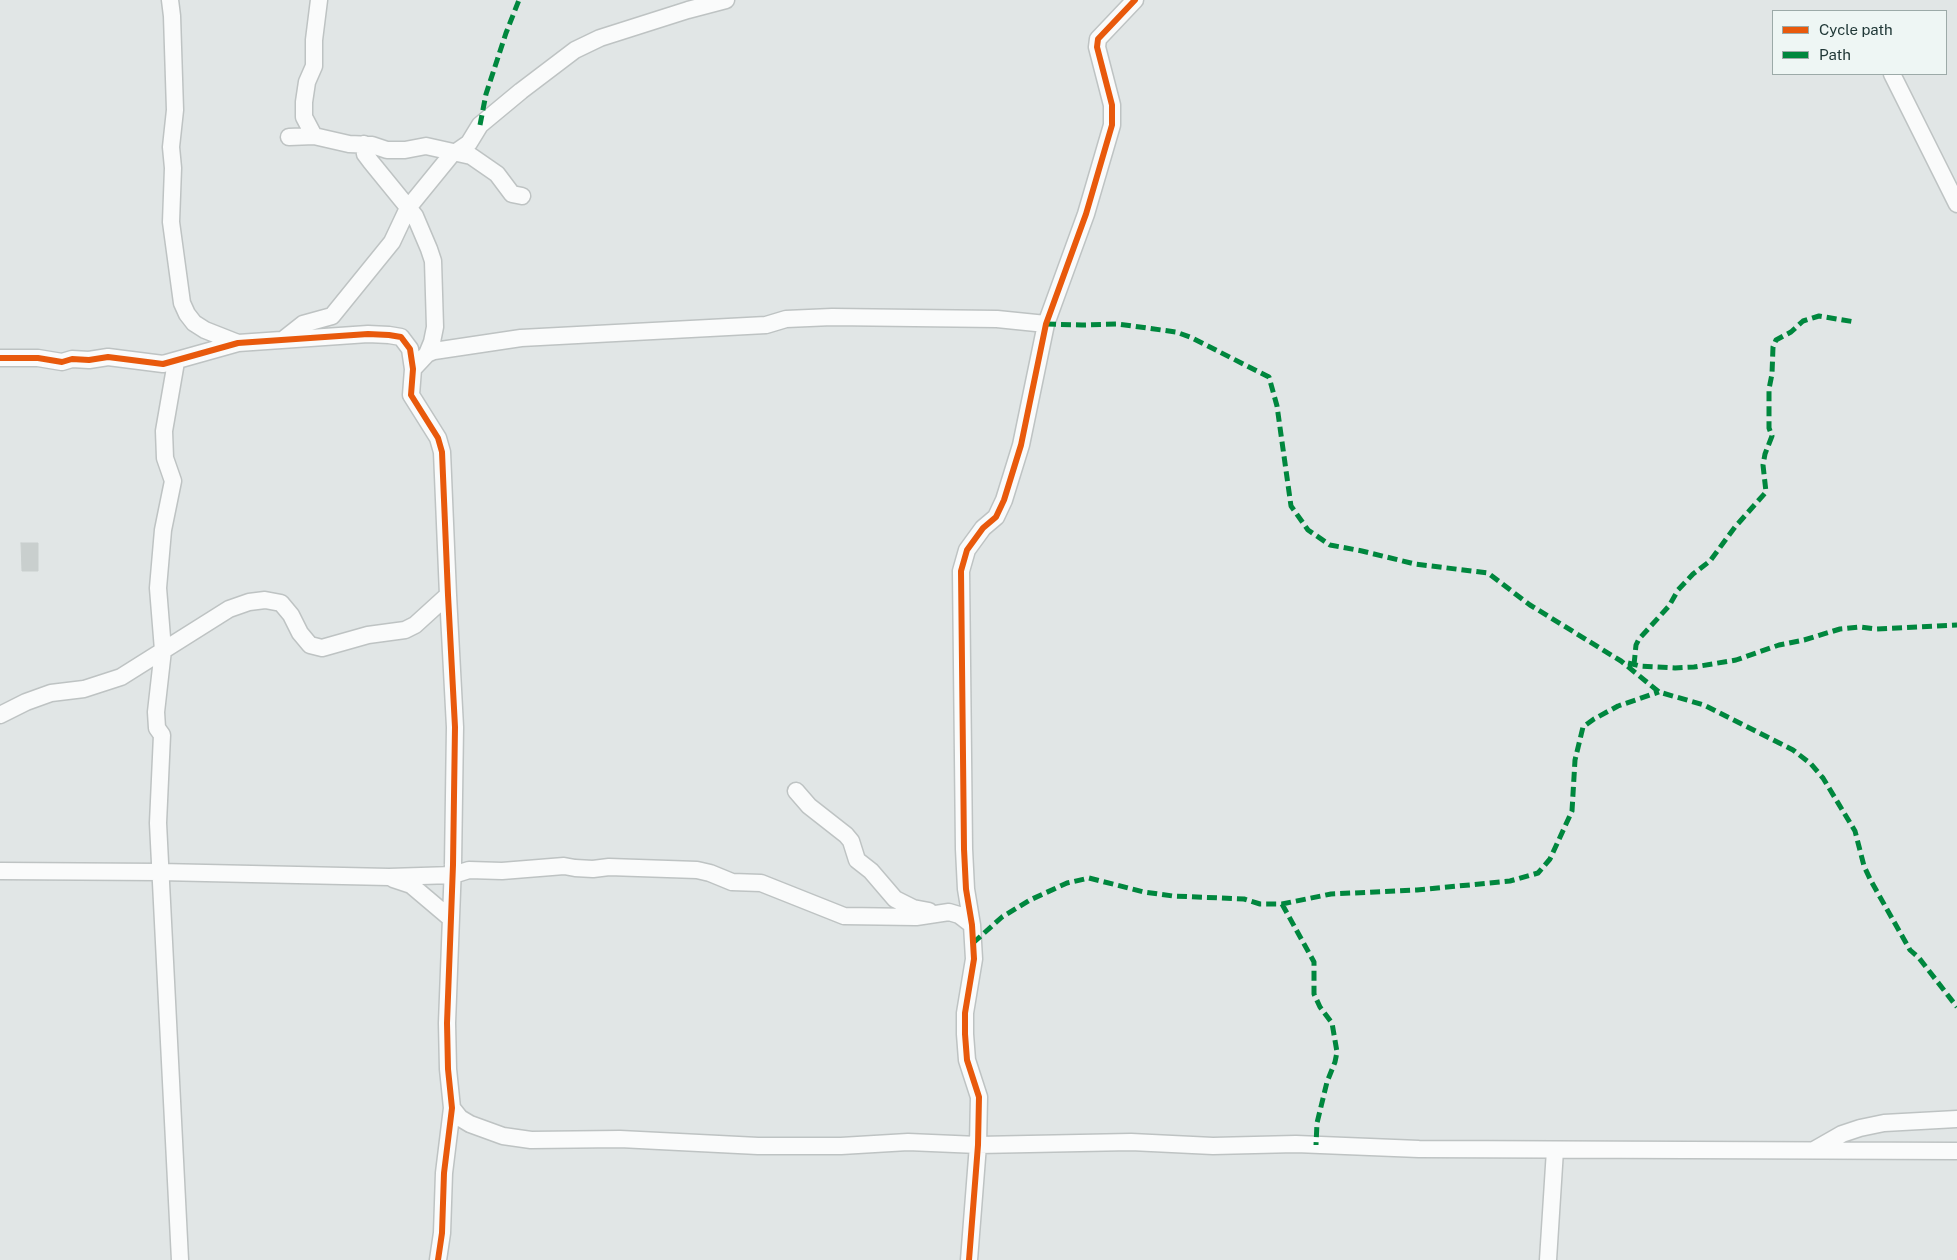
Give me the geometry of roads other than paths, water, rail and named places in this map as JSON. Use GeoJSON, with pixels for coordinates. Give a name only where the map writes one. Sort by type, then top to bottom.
{"type":"FeatureCollection","features":[{"type":"Feature","properties":{"kind":"street"},"geometry":{"type":"LineString","coordinates":[[170,0],[175,102],[175,122],[171,147],[173,168],[171,222],[182,303],[186,314],[194,323],[205,330],[238,343]]}},
{"type":"Feature","properties":{"kind":"street"},"geometry":{"type":"LineString","coordinates":[[314,136],[304,117],[304,102],[307,82],[314,66],[314,40],[319,0]]}},
{"type":"Feature","properties":{"kind":"street"},"geometry":{"type":"LineString","coordinates":[[284,339],[303,324],[332,316],[392,242],[408,208],[452,154],[469,143],[480,125],[494,113],[575,50],[600,38],[726,0]]}},
{"type":"Feature","properties":{"kind":"street"},"geometry":{"type":"LineString","coordinates":[[969,1260],[978,1145],[979,1097],[967,1060],[965,1034],[965,1013],[974,959],[972,925],[966,888],[964,849],[962,571],[967,550],[983,528],[996,517],[1004,500],[1021,446],[1046,324],[1086,214],[1112,125],[1112,105],[1097,47],[1098,39],[1135,0]]}},
{"type":"Feature","properties":{"kind":"street"},"geometry":{"type":"LineString","coordinates":[[1892,75],[1957,204]]}},
{"type":"Feature","properties":{"kind":"street"},"geometry":{"type":"LineString","coordinates":[[289,137],[314,136],[349,144],[372,144],[387,150],[405,150],[426,146],[456,152],[471,156],[497,174],[512,194],[522,196]]}},
{"type":"Feature","properties":{"kind":"street"},"geometry":{"type":"LineString","coordinates":[[364,144],[365,154],[419,224],[433,261],[434,326],[432,342],[427,354],[413,369]]}},
{"type":"Feature","properties":{"kind":"street"},"geometry":{"type":"LineString","coordinates":[[427,354],[443,349],[506,339],[766,325],[786,319],[801,318],[997,319],[1046,324]]}},
{"type":"Feature","properties":{"kind":"street"},"geometry":{"type":"LineString","coordinates":[[0,358],[38,358],[62,362],[72,359],[89,360],[108,357],[141,360],[151,364],[163,364],[176,362],[189,356],[238,343],[368,334],[401,337],[410,349],[413,369],[412,395],[438,438],[442,452],[455,727],[453,875],[447,1023],[448,1069],[452,1108],[444,1173],[442,1233],[438,1260]]}},
{"type":"Feature","properties":{"kind":"street"},"geometry":{"type":"LineString","coordinates":[[176,362],[164,431],[165,458],[174,482],[164,530],[158,588],[163,650],[156,712],[157,728],[162,735],[158,823],[180,1260]]}},
{"type":"Feature","properties":{"kind":"street"},"geometry":{"type":"LineString","coordinates":[[0,715],[26,702],[51,693],[84,689],[121,677],[229,608],[249,602],[265,600],[280,604],[291,615],[300,633],[310,645],[322,648],[368,635],[405,630],[415,625],[448,595]]}},
{"type":"Feature","properties":{"kind":"street"},"geometry":{"type":"LineString","coordinates":[[796,791],[809,806],[846,835],[851,841],[857,860],[871,871],[895,899],[914,908],[959,915],[972,925]]}},
{"type":"Feature","properties":{"kind":"street"},"geometry":{"type":"LineString","coordinates":[[0,871],[389,877],[453,875],[469,870],[507,871],[564,866],[593,869],[609,867],[697,870],[732,882],[761,883],[844,916],[916,917],[939,912]]}},
{"type":"Feature","properties":{"kind":"street"},"geometry":{"type":"LineString","coordinates":[[389,877],[411,885],[450,918]]}},
{"type":"Feature","properties":{"kind":"street"},"geometry":{"type":"LineString","coordinates":[[452,1108],[460,1118],[470,1124],[503,1136],[531,1140],[614,1139],[758,1146],[841,1146],[908,1142],[978,1145],[1131,1142],[1213,1146],[1296,1144],[1419,1149],[1957,1152]]}},
{"type":"Feature","properties":{"kind":"street"},"geometry":{"type":"LineString","coordinates":[[1814,1150],[1842,1134],[1860,1128],[1884,1123],[1957,1119]]}},
{"type":"Feature","properties":{"kind":"street"},"geometry":{"type":"LineString","coordinates":[[1548,1260],[1555,1150]]}}]}
